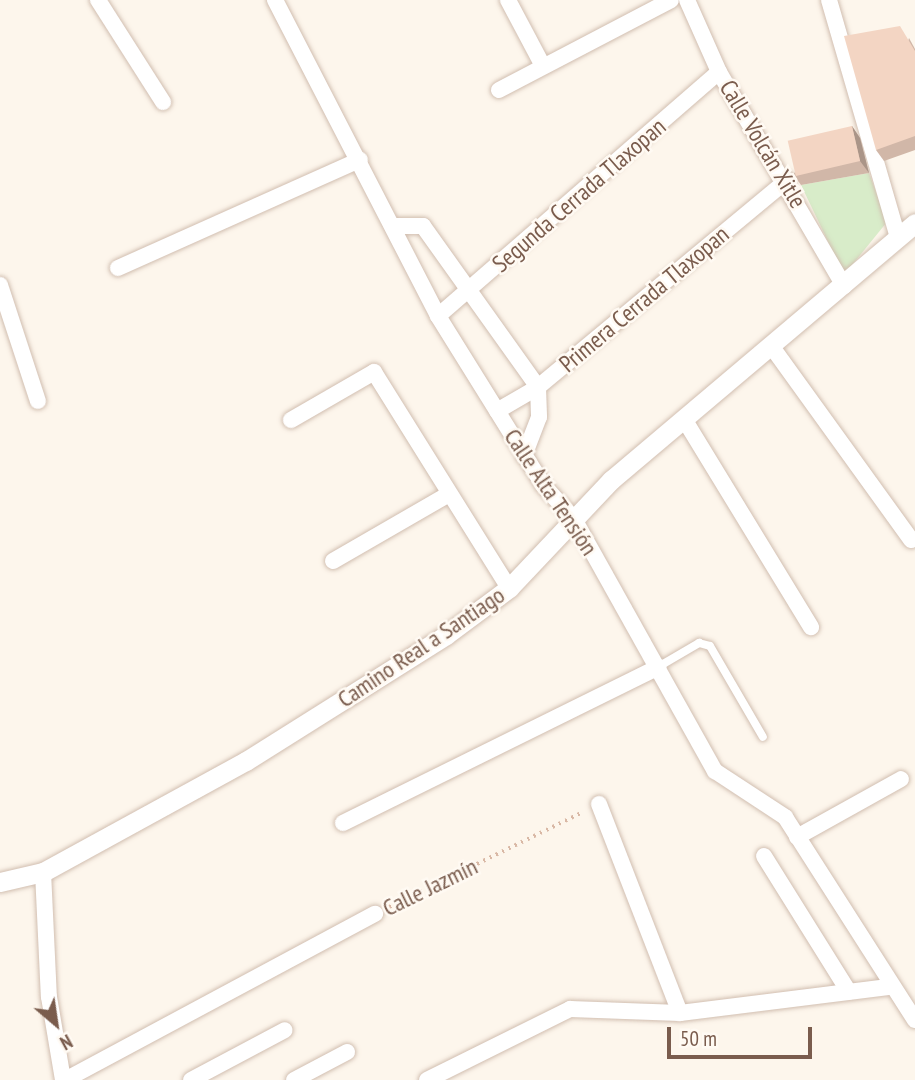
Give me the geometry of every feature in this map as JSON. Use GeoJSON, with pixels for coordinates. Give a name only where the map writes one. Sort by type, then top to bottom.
{"type":"FeatureCollection","features":[{"type":"Feature","properties":{"kind":"street"},"geometry":{"type":"LineString","coordinates":[[98,0],[163,102]]}},
{"type":"Feature","properties":{"kind":"street","name":"Calle Alta Tensión"},"geometry":{"type":"LineString","coordinates":[[275,0],[360,160],[438,316],[524,456],[574,519],[715,771],[785,817],[890,987],[915,1020]]}},
{"type":"Feature","properties":{"kind":"street"},"geometry":{"type":"LineString","coordinates":[[508,0],[543,66]]}},
{"type":"Feature","properties":{"kind":"street"},"geometry":{"type":"LineString","coordinates":[[499,90],[671,0]]}},
{"type":"Feature","properties":{"kind":"street","name":"Calle Volcán Xitle"},"geometry":{"type":"LineString","coordinates":[[687,0],[719,72],[788,180],[844,286]]}},
{"type":"Feature","properties":{"kind":"street"},"geometry":{"type":"LineString","coordinates":[[829,0],[898,238]]}},
{"type":"Feature","properties":{"kind":"street","name":"Segunda Cerrada Tlaxopan"},"geometry":{"type":"LineString","coordinates":[[438,316],[719,72]]}},
{"type":"Feature","properties":{"kind":"street"},"geometry":{"type":"LineString","coordinates":[[118,268],[360,160]]}},
{"type":"Feature","properties":{"kind":"street","name":"Primera Cerrada Tlaxopan"},"geometry":{"type":"LineString","coordinates":[[497,411],[538,387],[788,180]]}},
{"type":"Feature","properties":{"kind":"street","name":"Camino Real a Santiago"},"geometry":{"type":"LineString","coordinates":[[0,882],[43,872],[246,761],[446,635],[509,588],[574,519],[684,419],[844,286],[915,223]]}},
{"type":"Feature","properties":{"kind":"street"},"geometry":{"type":"LineString","coordinates":[[393,226],[423,226],[471,288],[538,387],[539,417],[524,456]]}},
{"type":"Feature","properties":{"kind":"street"},"geometry":{"type":"LineString","coordinates":[[0,285],[38,401]]}},
{"type":"Feature","properties":{"kind":"street"},"geometry":{"type":"LineString","coordinates":[[772,347],[911,540]]}},
{"type":"Feature","properties":{"kind":"street"},"geometry":{"type":"LineString","coordinates":[[291,420],[374,372],[509,588]]}},
{"type":"Feature","properties":{"kind":"street"},"geometry":{"type":"LineString","coordinates":[[684,419],[811,627]]}},
{"type":"Feature","properties":{"kind":"street"},"geometry":{"type":"LineString","coordinates":[[332,561],[449,494]]}},
{"type":"Feature","properties":{"kind":"street"},"geometry":{"type":"LineString","coordinates":[[343,823],[658,667]]}},
{"type":"Feature","properties":{"kind":"street"},"geometry":{"type":"LineString","coordinates":[[797,837],[901,779]]}},
{"type":"Feature","properties":{"kind":"street"},"geometry":{"type":"LineString","coordinates":[[599,804],[680,1013]]}},
{"type":"Feature","properties":{"kind":"street"},"geometry":{"type":"LineString","coordinates":[[764,856],[849,992]]}},
{"type":"Feature","properties":{"kind":"street"},"geometry":{"type":"LineString","coordinates":[[43,872],[49,997],[64,1080]]}},
{"type":"Feature","properties":{"kind":"street","name":"Calle Jazmín"},"geometry":{"type":"LineString","coordinates":[[64,1080],[375,914]]}},
{"type":"Feature","properties":{"kind":"street"},"geometry":{"type":"LineString","coordinates":[[428,1080],[570,1009],[680,1013],[890,987]]}},
{"type":"Feature","properties":{"kind":"street"},"geometry":{"type":"LineString","coordinates":[[191,1080],[285,1030]]}},
{"type":"Feature","properties":{"kind":"street"},"geometry":{"type":"LineString","coordinates":[[294,1080],[347,1052]]}},
{"type":"Feature","properties":{"kind":"lane"},"geometry":{"type":"LineString","coordinates":[[658,667],[699,643],[710,646],[763,737]]}},
{"type":"Feature","properties":{"kind":"path","name":"Calle Jazmín"},"geometry":{"type":"LineString","coordinates":[[375,914],[599,804]]}},
{"type":"Feature","properties":{"kind":"green space"},"geometry":{"type":"Polygon","coordinates":[[[869,173],[887,222],[844,275],[801,185],[869,173]]]}},
{"type":"Feature","properties":{"kind":"building"},"geometry":{"type":"Polygon","coordinates":[[[900,26],[915,51],[915,136],[876,150],[844,36],[900,26]]]}},
{"type":"Feature","properties":{"kind":"building"},"geometry":{"type":"Polygon","coordinates":[[[852,126],[860,161],[796,176],[788,141],[852,126]]]}}]}
